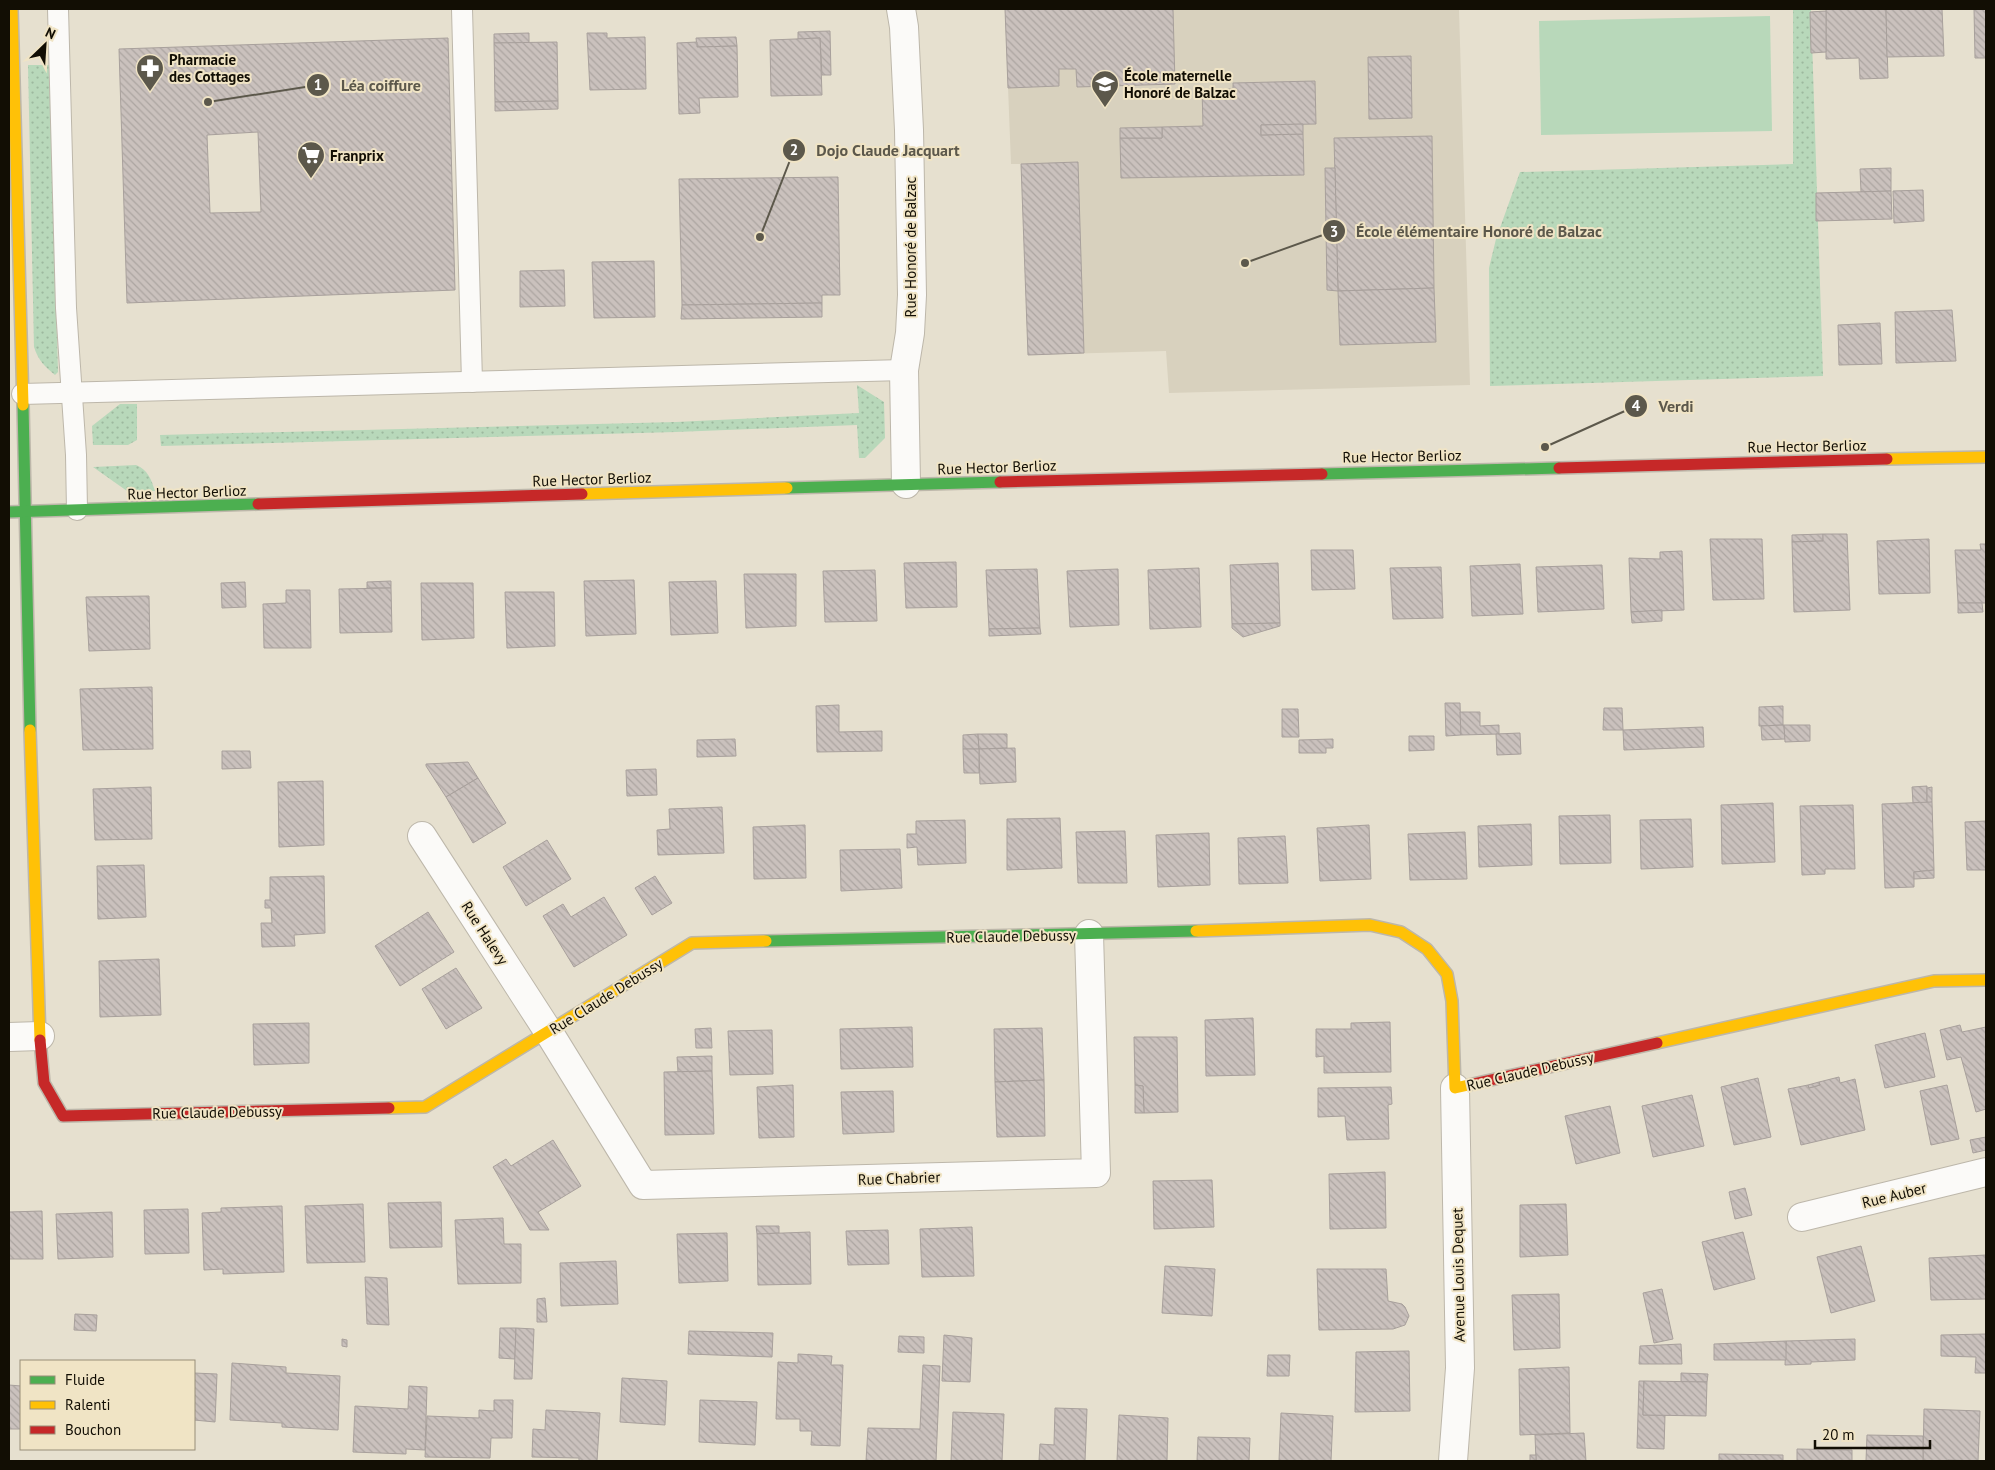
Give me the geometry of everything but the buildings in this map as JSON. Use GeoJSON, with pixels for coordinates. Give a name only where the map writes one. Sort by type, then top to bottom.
{"type":"FeatureCollection","features":[{"type":"Feature","properties":{"kind":"street"},"geometry":{"type":"LineString","coordinates":[[9,1037],[40,1036],[24,511],[12,9]]}},
{"type":"Feature","properties":{"kind":"street","name":"Rue Honoré de Balzac"},"geometry":{"type":"LineString","coordinates":[[901,9],[909,130],[912,296],[910,334],[904,370],[906,484]]}},
{"type":"Feature","properties":{"kind":"street","name":"Rue Hector Berlioz"},"geometry":{"type":"LineString","coordinates":[[9,512],[906,484],[1986,457]]}},
{"type":"Feature","properties":{"kind":"street","name":"Rue Halevy"},"geometry":{"type":"LineString","coordinates":[[422,836],[548,1031]]}},
{"type":"Feature","properties":{"kind":"street","name":"Rue Claude Debussy"},"geometry":{"type":"LineString","coordinates":[[40,1036],[44,1083],[62,1116],[424,1107],[692,943],[1089,934],[1370,925],[1401,932],[1427,949],[1448,974],[1452,1000],[1455,1088],[1934,980],[1986,980]]}},
{"type":"Feature","properties":{"kind":"street","name":"Rue Chabrier"},"geometry":{"type":"LineString","coordinates":[[548,1031],[643,1185],[1096,1173],[1089,934]]}},
{"type":"Feature","properties":{"kind":"street","name":"Avenue Louis Dequet"},"geometry":{"type":"LineString","coordinates":[[1453,1461],[1460,1368],[1455,1088]]}},
{"type":"Feature","properties":{"kind":"street","name":"Rue Auber"},"geometry":{"type":"LineString","coordinates":[[1802,1218],[1986,1172]]}},
{"type":"Feature","properties":{"kind":"lane"},"geometry":{"type":"LineString","coordinates":[[58,9],[66,308],[76,455],[77,510]]}},
{"type":"Feature","properties":{"kind":"lane"},"geometry":{"type":"LineString","coordinates":[[462,9],[472,382]]}},
{"type":"Feature","properties":{"kind":"lane"},"geometry":{"type":"LineString","coordinates":[[22,394],[904,370]]}},
{"type":"Feature","properties":{"kind":"shaded area"},"geometry":{"type":"Polygon","coordinates":[[[1005,9],[1459,9],[1470,385],[1169,393],[1166,351],[1028,355],[1021,164],[1011,164],[1005,9]]]}},
{"type":"Feature","properties":{"kind":"green space"},"geometry":{"type":"Polygon","coordinates":[[[1793,9],[1811,9],[1823,376],[1490,386],[1489,268],[1496,239],[1520,172],[1793,164],[1793,9]]]}},
{"type":"Feature","properties":{"kind":"green space"},"geometry":{"type":"Polygon","coordinates":[[[1770,16],[1772,131],[1541,135],[1539,21],[1770,16]]]}},
{"type":"Feature","properties":{"kind":"green space"},"geometry":{"type":"Polygon","coordinates":[[[28,65],[49,65],[58,372],[55,375],[42,363],[34,347],[28,65]]]}},
{"type":"Feature","properties":{"kind":"green space"},"geometry":{"type":"Polygon","coordinates":[[[857,385],[884,402],[885,438],[865,458],[859,458],[857,425],[676,432],[161,446],[160,435],[676,422],[859,413],[857,385]]]}},
{"type":"Feature","properties":{"kind":"green space"},"geometry":{"type":"Polygon","coordinates":[[[120,404],[137,404],[137,440],[128,445],[93,445],[92,426],[120,404]]]}},
{"type":"Feature","properties":{"kind":"green space"},"geometry":{"type":"Polygon","coordinates":[[[136,465],[146,472],[155,491],[127,491],[93,467],[136,465]]]}},
{"type":"Feature","properties":{"kind":"traffic: fast"},"geometry":{"type":"LineString","coordinates":[[23,405],[30,730]]}},
{"type":"Feature","properties":{"kind":"traffic: fast"},"geometry":{"type":"LineString","coordinates":[[1322,474],[1559,468]]}},
{"type":"Feature","properties":{"kind":"traffic: fast"},"geometry":{"type":"LineString","coordinates":[[787,488],[1000,482]]}},
{"type":"Feature","properties":{"kind":"traffic: fast"},"geometry":{"type":"LineString","coordinates":[[9,512],[258,504]]}},
{"type":"Feature","properties":{"kind":"traffic: fast"},"geometry":{"type":"LineString","coordinates":[[766,941],[1196,931]]}},
{"type":"Feature","properties":{"kind":"traffic: slow"},"geometry":{"type":"LineString","coordinates":[[12,9],[23,405]]}},
{"type":"Feature","properties":{"kind":"traffic: slow"},"geometry":{"type":"LineString","coordinates":[[1887,459],[1986,457]]}},
{"type":"Feature","properties":{"kind":"traffic: slow"},"geometry":{"type":"LineString","coordinates":[[582,494],[787,488]]}},
{"type":"Feature","properties":{"kind":"traffic: slow"},"geometry":{"type":"LineString","coordinates":[[30,730],[40,1040]]}},
{"type":"Feature","properties":{"kind":"traffic: slow"},"geometry":{"type":"LineString","coordinates":[[1196,931],[1370,925],[1401,932],[1427,949],[1447,974],[1452,1001],[1455,1088],[1473,1084]]}},
{"type":"Feature","properties":{"kind":"traffic: slow"},"geometry":{"type":"LineString","coordinates":[[389,1108],[425,1107],[692,943],[766,941]]}},
{"type":"Feature","properties":{"kind":"traffic: slow"},"geometry":{"type":"LineString","coordinates":[[1657,1043],[1934,981],[1986,980]]}},
{"type":"Feature","properties":{"kind":"traffic: jam"},"geometry":{"type":"LineString","coordinates":[[1559,468],[1887,459]]}},
{"type":"Feature","properties":{"kind":"traffic: jam"},"geometry":{"type":"LineString","coordinates":[[1000,482],[1322,474]]}},
{"type":"Feature","properties":{"kind":"traffic: jam"},"geometry":{"type":"LineString","coordinates":[[258,504],[582,494]]}},
{"type":"Feature","properties":{"kind":"traffic: jam"},"geometry":{"type":"LineString","coordinates":[[40,1040],[44,1083],[63,1116],[389,1108]]}},
{"type":"Feature","properties":{"kind":"traffic: jam"},"geometry":{"type":"LineString","coordinates":[[1473,1084],[1657,1043]]}},
{"type":"Feature","properties":{"kind":"place","name":"Pharmacie des Cottages"},"geometry":{"type":"Point","coordinates":[150,92]}},
{"type":"Feature","properties":{"kind":"place","name":"Léa coiffure"},"geometry":{"type":"Point","coordinates":[208,102]}},
{"type":"Feature","properties":{"kind":"place","name":"École maternelle Honoré de Balzac"},"geometry":{"type":"Point","coordinates":[1105,108]}},
{"type":"Feature","properties":{"kind":"place","name":"Franprix"},"geometry":{"type":"Point","coordinates":[311,179]}},
{"type":"Feature","properties":{"kind":"place","name":"Dojo Claude Jacquart"},"geometry":{"type":"Point","coordinates":[760,237]}},
{"type":"Feature","properties":{"kind":"place","name":"École élémentaire Honoré de Balzac"},"geometry":{"type":"Point","coordinates":[1245,263]}},
{"type":"Feature","properties":{"kind":"place","name":"Verdi"},"geometry":{"type":"Point","coordinates":[1545,447]}}]}
